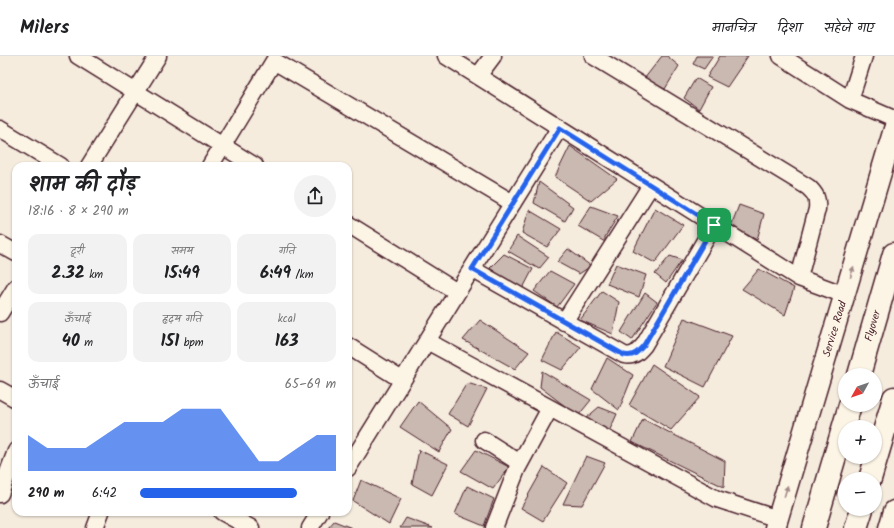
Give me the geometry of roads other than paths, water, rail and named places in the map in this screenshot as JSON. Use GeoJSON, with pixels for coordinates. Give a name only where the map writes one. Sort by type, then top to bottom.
{"type":"FeatureCollection","features":[{"type":"Feature","properties":{"kind":"highway","name":"Flyover"},"geometry":{"type":"LineString","coordinates":[[861,368],[894,254]]}},
{"type":"Feature","properties":{"kind":"highway"},"geometry":{"type":"LineString","coordinates":[[872,472],[894,398]]}},
{"type":"Feature","properties":{"kind":"highway"},"geometry":{"type":"LineString","coordinates":[[814,528],[848,412]]}},
{"type":"Feature","properties":{"kind":"highway"},"geometry":{"type":"LineString","coordinates":[[856,528],[860,516]]}},
{"type":"Feature","properties":{"kind":"street"},"geometry":{"type":"LineString","coordinates":[[78,56],[248,162]]}},
{"type":"Feature","properties":{"kind":"street"},"geometry":{"type":"LineString","coordinates":[[92,162],[158,56]]}},
{"type":"Feature","properties":{"kind":"street"},"geometry":{"type":"LineString","coordinates":[[446,56],[799,278],[845,295]]}},
{"type":"Feature","properties":{"kind":"street"},"geometry":{"type":"LineString","coordinates":[[478,76],[493,56]]}},
{"type":"Feature","properties":{"kind":"street"},"geometry":{"type":"LineString","coordinates":[[593,56],[808,187],[815,194],[818,200],[817,209],[799,278]]}},
{"type":"Feature","properties":{"kind":"street"},"geometry":{"type":"LineString","coordinates":[[781,56],[850,100],[894,119]]}},
{"type":"Feature","properties":{"kind":"street"},"geometry":{"type":"LineString","coordinates":[[850,100],[864,56]]}},
{"type":"Feature","properties":{"kind":"street"},"geometry":{"type":"LineString","coordinates":[[212,162],[270,59],[513,203]]}},
{"type":"Feature","properties":{"kind":"street"},"geometry":{"type":"LineString","coordinates":[[352,460],[560,128]]}},
{"type":"Feature","properties":{"kind":"street"},"geometry":{"type":"LineString","coordinates":[[0,129],[54,162]]}},
{"type":"Feature","properties":{"kind":"street","name":"Service Road"},"geometry":{"type":"LineString","coordinates":[[777,523],[894,129]]}},
{"type":"Feature","properties":{"kind":"street"},"geometry":{"type":"LineString","coordinates":[[564,322],[651,185]]}},
{"type":"Feature","properties":{"kind":"street"},"geometry":{"type":"LineString","coordinates":[[472,269],[624,355],[635,354],[644,345],[714,225]]}},
{"type":"Feature","properties":{"kind":"street"},"geometry":{"type":"LineString","coordinates":[[352,226],[457,292]]}},
{"type":"Feature","properties":{"kind":"street"},"geometry":{"type":"LineString","coordinates":[[0,244],[12,252]]}},
{"type":"Feature","properties":{"kind":"street"},"geometry":{"type":"LineString","coordinates":[[0,314],[12,294]]}},
{"type":"Feature","properties":{"kind":"street"},"geometry":{"type":"LineString","coordinates":[[427,341],[717,498],[777,523]]}},
{"type":"Feature","properties":{"kind":"street"},"geometry":{"type":"LineString","coordinates":[[352,349],[402,380]]}},
{"type":"Feature","properties":{"kind":"street"},"geometry":{"type":"LineString","coordinates":[[0,390],[12,397]]}},
{"type":"Feature","properties":{"kind":"street"},"geometry":{"type":"LineString","coordinates":[[494,528],[520,462],[550,408]]}},
{"type":"Feature","properties":{"kind":"street"},"geometry":{"type":"LineString","coordinates":[[484,440],[520,462]]}},
{"type":"Feature","properties":{"kind":"street"},"geometry":{"type":"LineString","coordinates":[[0,494],[12,462]]}},
{"type":"Feature","properties":{"kind":"street"},"geometry":{"type":"LineString","coordinates":[[889,528],[894,511]]}},
{"type":"Feature","properties":{"kind":"street"},"geometry":{"type":"LineString","coordinates":[[96,528],[100,516]]}},
{"type":"Feature","properties":{"kind":"street"},"geometry":{"type":"LineString","coordinates":[[230,516],[252,528]]}},
{"type":"Feature","properties":{"kind":"street"},"geometry":{"type":"LineString","coordinates":[[310,528],[318,516]]}}]}
